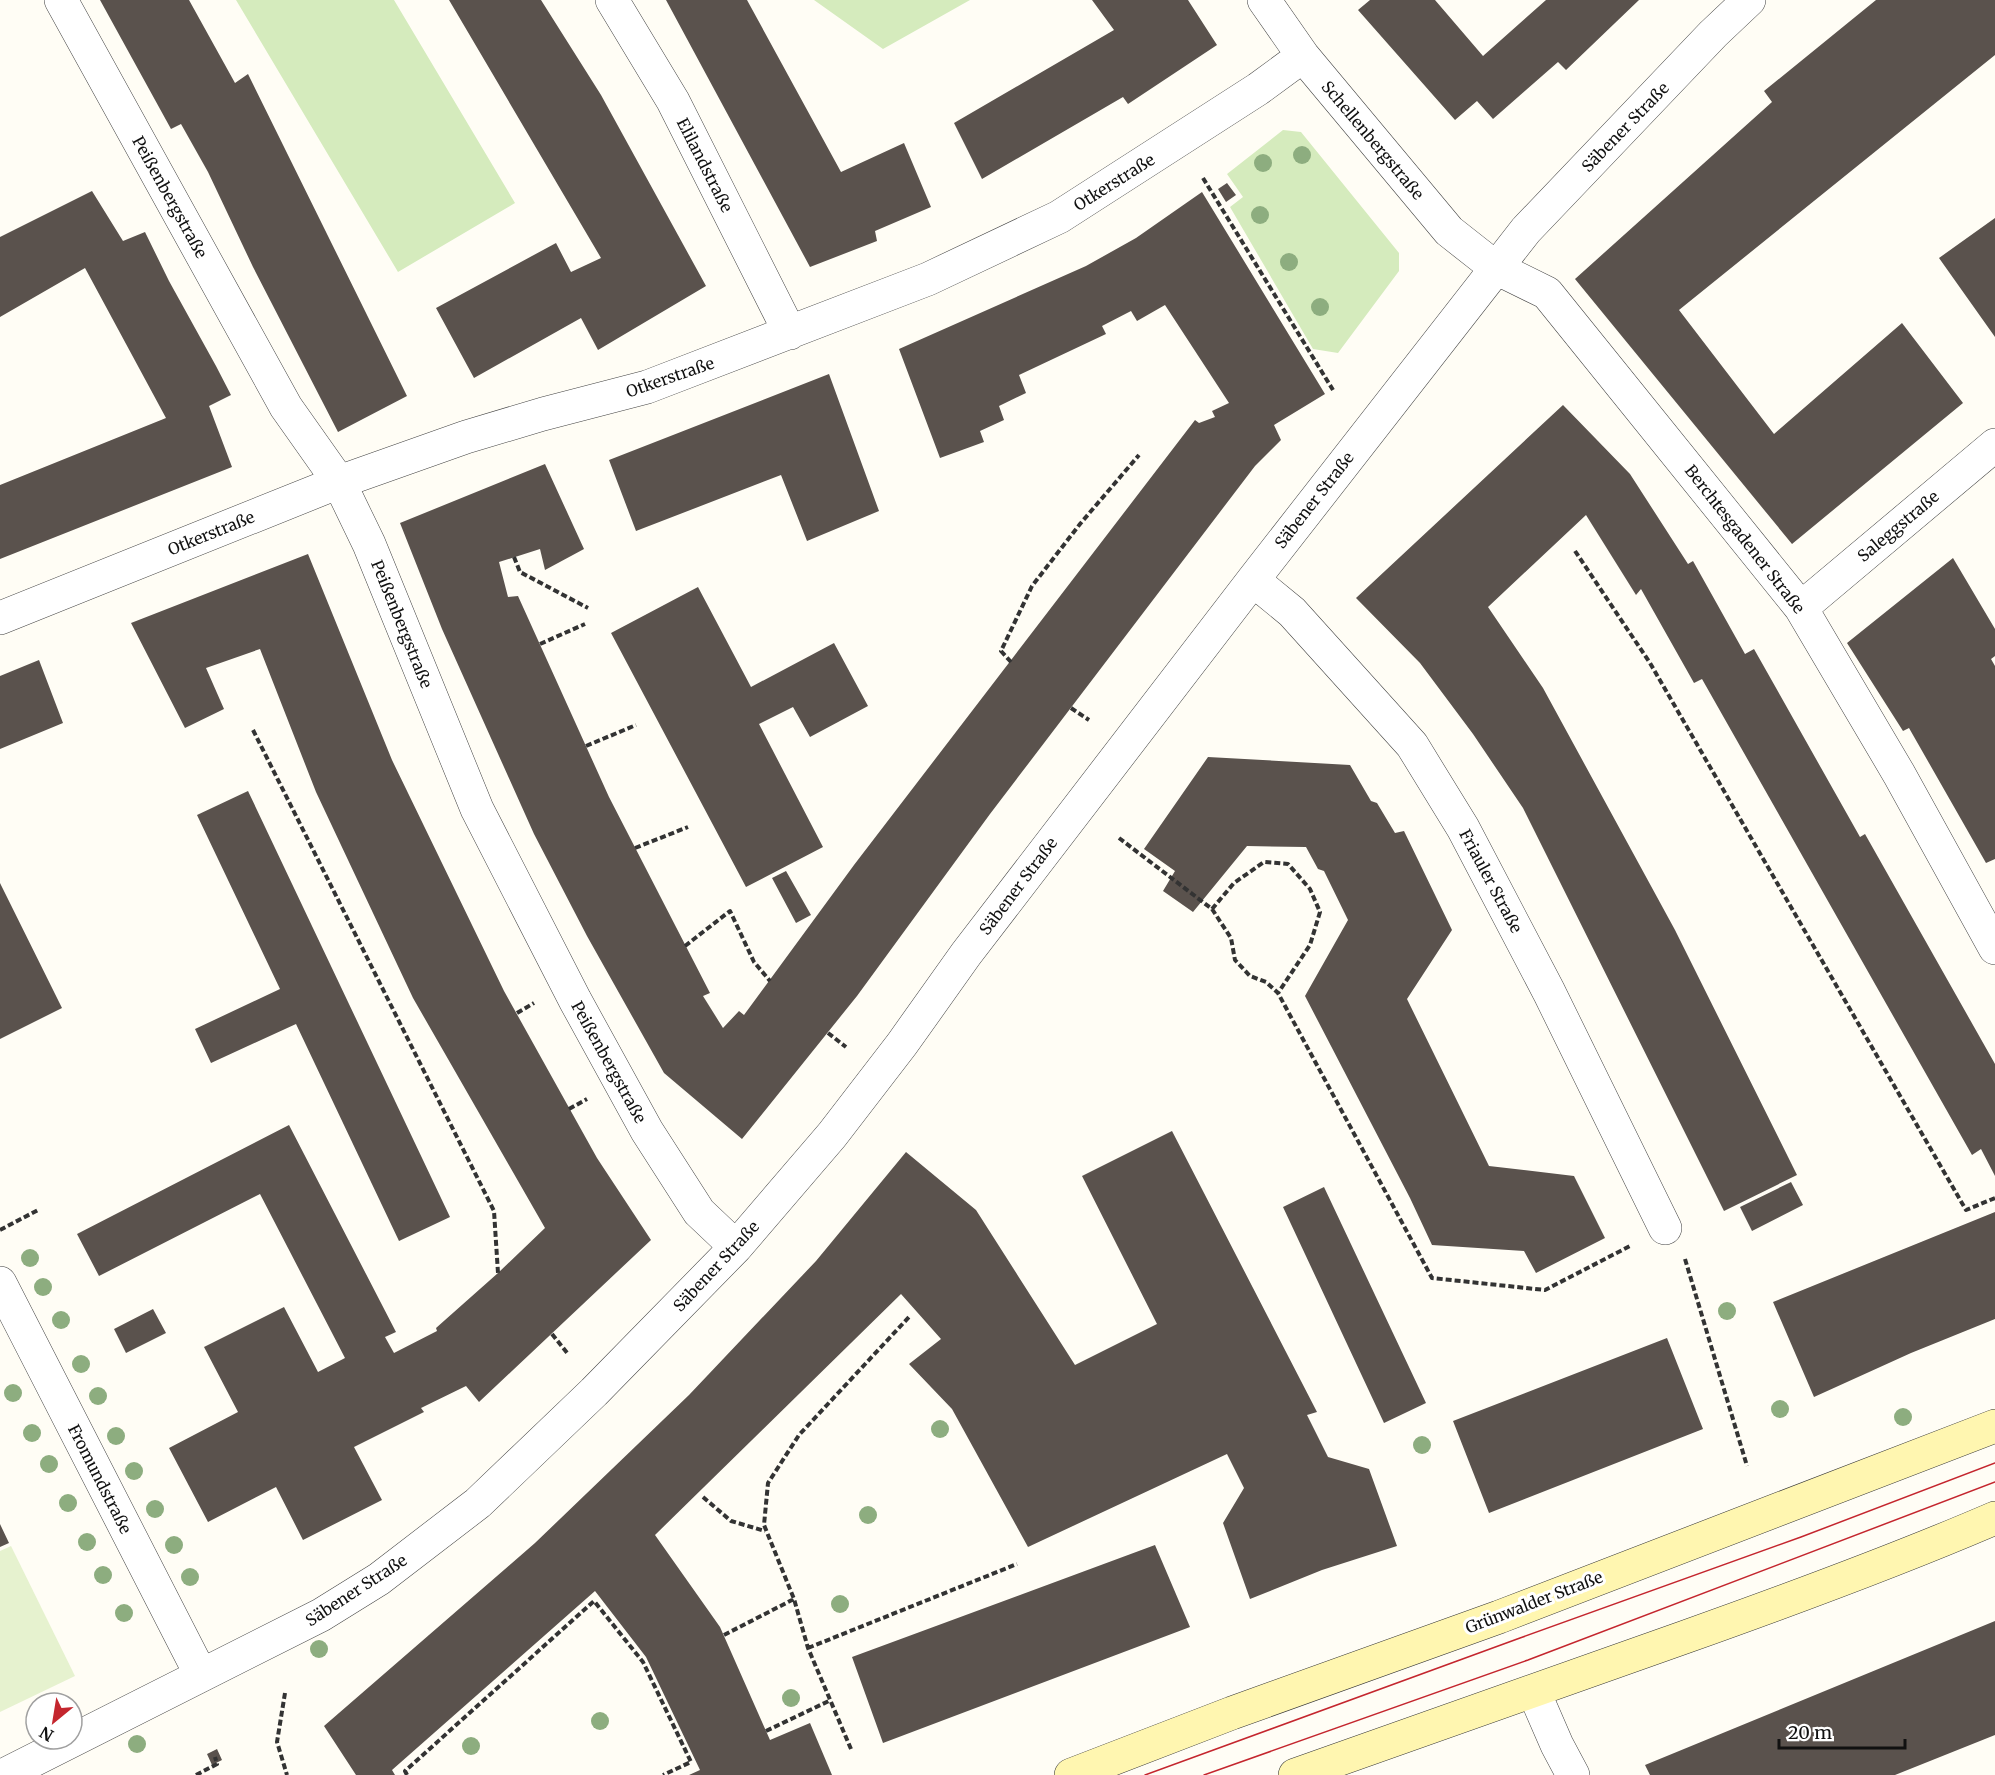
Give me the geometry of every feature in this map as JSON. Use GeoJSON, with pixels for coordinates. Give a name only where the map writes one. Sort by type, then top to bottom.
{"type":"FeatureCollection","features":[{"type":"Feature","properties":{"kind":"main road","name":"Grünwalder Straße"},"geometry":{"type":"LineString","coordinates":[[1071,1775],[1232,1713],[1499,1617],[1995,1426]]}},
{"type":"Feature","properties":{"kind":"main road"},"geometry":{"type":"LineString","coordinates":[[1295,1775],[1844,1580],[1995,1518]]}},
{"type":"Feature","properties":{"kind":"street","name":"Peißenbergstraße"},"geometry":{"type":"LineString","coordinates":[[61,0],[286,407],[339,483],[369,544],[477,809],[575,1000],[647,1131],[693,1203],[699,1212],[736,1247]]}},
{"type":"Feature","properties":{"kind":"street","name":"Elilandstraße"},"geometry":{"type":"LineString","coordinates":[[612,0],[673,101],[790,333]]}},
{"type":"Feature","properties":{"kind":"street","name":"Schellenbergstraße"},"geometry":{"type":"LineString","coordinates":[[1264,0],[1303,56],[1449,231],[1496,268]]}},
{"type":"Feature","properties":{"kind":"street","name":"Säbener Straße"},"geometry":{"type":"LineString","coordinates":[[4,1775],[321,1615],[379,1579],[478,1503],[594,1392],[736,1247],[832,1136],[902,1044],[966,954],[1252,580],[1526,230],[1713,34],[1749,0]]}},
{"type":"Feature","properties":{"kind":"street","name":"Otkerstraße"},"geometry":{"type":"LineString","coordinates":[[0,618],[339,483],[466,437],[647,387],[928,279],[1059,217],[1258,89],[1303,56]]}},
{"type":"Feature","properties":{"kind":"street","name":"Berchtesgadener Straße"},"geometry":{"type":"LineString","coordinates":[[1496,268],[1547,293],[1801,608],[1899,774],[1995,948]]}},
{"type":"Feature","properties":{"kind":"street","name":"Saleggstraße"},"geometry":{"type":"LineString","coordinates":[[1801,608],[1995,445]]}},
{"type":"Feature","properties":{"kind":"street","name":"Friauler Straße"},"geometry":{"type":"LineString","coordinates":[[1252,580],[1292,612],[1412,745],[1463,828],[1522,940],[1665,1228]]}},
{"type":"Feature","properties":{"kind":"street","name":"Fromundstraße"},"geometry":{"type":"LineString","coordinates":[[0,1283],[201,1676]]}},
{"type":"Feature","properties":{"kind":"street"},"geometry":{"type":"LineString","coordinates":[[1534,1692],[1573,1775]]}},
{"type":"Feature","properties":{"kind":"path"},"geometry":{"type":"LineString","coordinates":[[1203,178],[1333,390]]}},
{"type":"Feature","properties":{"kind":"path"},"geometry":{"type":"LineString","coordinates":[[1011,662],[1001,651],[1032,586],[1080,524],[1139,455]]}},
{"type":"Feature","properties":{"kind":"path"},"geometry":{"type":"LineString","coordinates":[[1575,551],[1650,663],[1966,1210],[1995,1198]]}},
{"type":"Feature","properties":{"kind":"path"},"geometry":{"type":"LineString","coordinates":[[514,557],[520,572],[588,608]]}},
{"type":"Feature","properties":{"kind":"path"},"geometry":{"type":"LineString","coordinates":[[540,644],[585,624]]}},
{"type":"Feature","properties":{"kind":"path"},"geometry":{"type":"LineString","coordinates":[[1071,708],[1089,720]]}},
{"type":"Feature","properties":{"kind":"path"},"geometry":{"type":"LineString","coordinates":[[586,746],[636,725]]}},
{"type":"Feature","properties":{"kind":"path"},"geometry":{"type":"LineString","coordinates":[[253,730],[495,1211],[498,1273]]}},
{"type":"Feature","properties":{"kind":"path"},"geometry":{"type":"LineString","coordinates":[[635,848],[688,828]]}},
{"type":"Feature","properties":{"kind":"path"},"geometry":{"type":"LineString","coordinates":[[1119,838],[1212,909],[1231,938],[1235,960],[1250,976],[1266,982],[1278,993],[1432,1278],[1545,1290],[1665,1228],[1685,1259],[1747,1466]]}},
{"type":"Feature","properties":{"kind":"path"},"geometry":{"type":"LineString","coordinates":[[1212,909],[1234,883],[1263,862],[1288,864],[1310,889],[1320,912],[1310,945],[1278,993]]}},
{"type":"Feature","properties":{"kind":"path"},"geometry":{"type":"LineString","coordinates":[[686,946],[730,911],[754,962],[770,981]]}},
{"type":"Feature","properties":{"kind":"path"},"geometry":{"type":"LineString","coordinates":[[828,1033],[846,1047]]}},
{"type":"Feature","properties":{"kind":"path"},"geometry":{"type":"LineString","coordinates":[[0,1230],[38,1210]]}},
{"type":"Feature","properties":{"kind":"path"},"geometry":{"type":"LineString","coordinates":[[851,1749],[808,1647],[794,1599],[764,1525],[768,1483],[799,1435],[909,1317]]}},
{"type":"Feature","properties":{"kind":"path"},"geometry":{"type":"LineString","coordinates":[[552,1334],[568,1354]]}},
{"type":"Feature","properties":{"kind":"path"},"geometry":{"type":"LineString","coordinates":[[703,1497],[731,1521],[766,1531]]}},
{"type":"Feature","properties":{"kind":"path"},"geometry":{"type":"LineString","coordinates":[[808,1647],[1017,1564]]}},
{"type":"Feature","properties":{"kind":"path"},"geometry":{"type":"LineString","coordinates":[[724,1635],[794,1599]]}},
{"type":"Feature","properties":{"kind":"path"},"geometry":{"type":"LineString","coordinates":[[407,1775],[405,1771],[594,1601],[643,1662],[691,1762],[663,1775]]}},
{"type":"Feature","properties":{"kind":"path"},"geometry":{"type":"LineString","coordinates":[[285,1693],[277,1742],[287,1775]]}},
{"type":"Feature","properties":{"kind":"path"},"geometry":{"type":"LineString","coordinates":[[766,1731],[831,1700]]}},
{"type":"Feature","properties":{"kind":"path"},"geometry":{"type":"LineString","coordinates":[[196,1775],[217,1764],[214,1757]]}},
{"type":"Feature","properties":{"kind":"green space"},"geometry":{"type":"Polygon","coordinates":[[[236,0],[394,0],[515,203],[398,272],[236,0]]]}},
{"type":"Feature","properties":{"kind":"green space"},"geometry":{"type":"Polygon","coordinates":[[[814,0],[970,0],[883,49],[814,0]]]}},
{"type":"Feature","properties":{"kind":"green space"},"geometry":{"type":"Polygon","coordinates":[[[1283,130],[1301,132],[1399,253],[1399,271],[1338,353],[1313,349],[1230,207],[1243,197],[1227,174],[1283,130]]]}},
{"type":"Feature","properties":{"kind":"green space"},"geometry":{"type":"Polygon","coordinates":[[[11,1546],[75,1676],[44,1691],[24,1691],[24,1700],[0,1712],[0,1551],[11,1546]]]}},
{"type":"Feature","properties":{"kind":"building"},"geometry":{"type":"Polygon","coordinates":[[[100,0],[189,0],[235,83],[248,74],[407,396],[338,432],[253,267],[208,172],[181,124],[171,129],[100,0]]]}},
{"type":"Feature","properties":{"kind":"building"},"geometry":{"type":"Polygon","coordinates":[[[449,0],[541,0],[601,95],[706,286],[598,350],[581,318],[474,378],[436,308],[556,243],[571,272],[601,258],[449,0]]]}},
{"type":"Feature","properties":{"kind":"building"},"geometry":{"type":"Polygon","coordinates":[[[666,0],[747,0],[841,172],[904,143],[931,207],[875,231],[877,241],[810,267],[666,0]]]}},
{"type":"Feature","properties":{"kind":"building"},"geometry":{"type":"Polygon","coordinates":[[[1092,0],[1188,0],[1217,45],[1128,104],[1123,97],[982,179],[954,123],[1114,30],[1092,0]]]}},
{"type":"Feature","properties":{"kind":"building"},"geometry":{"type":"Polygon","coordinates":[[[1370,0],[1435,0],[1483,56],[1546,0],[1639,0],[1566,70],[1558,62],[1493,119],[1477,101],[1455,120],[1358,10],[1370,0]]]}},
{"type":"Feature","properties":{"kind":"building"},"geometry":{"type":"Polygon","coordinates":[[[1876,0],[1995,0],[1995,55],[1679,310],[1774,434],[1902,323],[1963,403],[1792,544],[1575,279],[1772,102],[1764,91],[1876,0]]]}},
{"type":"Feature","properties":{"kind":"building"},"geometry":{"type":"Polygon","coordinates":[[[1227,183],[1236,195],[1226,202],[1218,189],[1227,183]]]}},
{"type":"Feature","properties":{"kind":"building"},"geometry":{"type":"Polygon","coordinates":[[[92,191],[123,241],[145,232],[231,395],[209,406],[232,467],[0,559],[0,485],[166,418],[85,268],[0,317],[0,237],[92,191]]]}},
{"type":"Feature","properties":{"kind":"building"},"geometry":{"type":"Polygon","coordinates":[[[1202,192],[1325,394],[1274,425],[1281,440],[1255,466],[990,814],[857,996],[742,1139],[664,1073],[587,936],[534,834],[442,629],[400,523],[545,464],[584,549],[545,570],[540,549],[499,562],[508,597],[518,596],[609,797],[710,993],[703,996],[723,1028],[739,1011],[744,1015],[854,865],[1195,420],[1199,423],[1215,417],[1212,411],[1229,403],[1165,305],[1137,321],[1131,311],[1102,326],[1106,334],[1019,375],[1026,393],[999,406],[1004,420],[980,431],[984,442],[940,458],[899,349],[1086,266],[1136,238],[1202,192]]]}},
{"type":"Feature","properties":{"kind":"building"},"geometry":{"type":"Polygon","coordinates":[[[1995,218],[1995,337],[1939,258],[1995,218]]]}},
{"type":"Feature","properties":{"kind":"building"},"geometry":{"type":"Polygon","coordinates":[[[829,374],[879,511],[807,541],[781,475],[636,531],[609,460],[829,374]]]}},
{"type":"Feature","properties":{"kind":"building"},"geometry":{"type":"Polygon","coordinates":[[[1563,405],[1630,474],[1688,564],[1693,561],[1745,654],[1754,649],[1860,837],[1865,834],[1995,1064],[1995,1176],[1981,1149],[1972,1155],[1702,679],[1694,683],[1641,589],[1636,595],[1586,515],[1488,607],[1543,688],[1675,930],[1797,1175],[1724,1211],[1523,808],[1473,734],[1420,663],[1356,598],[1563,405]]]}},
{"type":"Feature","properties":{"kind":"building"},"geometry":{"type":"Polygon","coordinates":[[[308,554],[392,760],[504,991],[597,1158],[651,1240],[479,1402],[466,1386],[421,1408],[424,1412],[354,1447],[382,1500],[303,1540],[276,1487],[208,1522],[169,1448],[238,1412],[204,1347],[284,1307],[318,1372],[345,1358],[260,1194],[99,1276],[77,1234],[289,1125],[396,1332],[385,1337],[394,1353],[437,1331],[436,1328],[545,1228],[413,998],[316,792],[260,649],[206,668],[224,709],[185,728],[131,623],[308,554]]]}},
{"type":"Feature","properties":{"kind":"building"},"geometry":{"type":"Polygon","coordinates":[[[1953,558],[1995,629],[1995,656],[1991,659],[1995,666],[1995,859],[1986,863],[1909,728],[1903,731],[1847,643],[1953,558]]]}},
{"type":"Feature","properties":{"kind":"building"},"geometry":{"type":"Polygon","coordinates":[[[698,587],[751,687],[834,643],[868,706],[810,737],[793,707],[759,724],[823,847],[746,887],[611,633],[698,587]]]}},
{"type":"Feature","properties":{"kind":"building"},"geometry":{"type":"Polygon","coordinates":[[[39,660],[63,723],[0,749],[0,676],[39,660]]]}},
{"type":"Feature","properties":{"kind":"building"},"geometry":{"type":"Polygon","coordinates":[[[1208,757],[1350,765],[1371,801],[1377,803],[1395,833],[1404,831],[1452,930],[1407,999],[1489,1166],[1574,1176],[1605,1238],[1536,1273],[1524,1251],[1432,1245],[1305,996],[1348,920],[1324,871],[1318,869],[1306,847],[1247,846],[1193,912],[1163,891],[1175,871],[1144,849],[1208,757]]]}},
{"type":"Feature","properties":{"kind":"building"},"geometry":{"type":"Polygon","coordinates":[[[248,791],[450,1217],[399,1241],[296,1024],[211,1063],[195,1029],[280,989],[197,815],[248,791]]]}},
{"type":"Feature","properties":{"kind":"building"},"geometry":{"type":"Polygon","coordinates":[[[786,871],[811,915],[796,923],[772,878],[786,871]]]}},
{"type":"Feature","properties":{"kind":"building"},"geometry":{"type":"Polygon","coordinates":[[[0,883],[62,1008],[0,1039],[0,883]]]}},
{"type":"Feature","properties":{"kind":"building"},"geometry":{"type":"Polygon","coordinates":[[[1172,1131],[1317,1412],[1307,1415],[1328,1457],[1369,1469],[1397,1546],[1322,1570],[1250,1599],[1223,1523],[1244,1488],[1227,1454],[1028,1547],[952,1409],[909,1364],[941,1339],[901,1294],[655,1535],[720,1627],[770,1740],[810,1723],[832,1775],[689,1775],[700,1770],[646,1657],[595,1591],[392,1770],[395,1775],[356,1775],[324,1726],[535,1543],[689,1395],[816,1261],[906,1152],[976,1210],[1075,1365],[1157,1324],[1082,1176],[1172,1131]]]}},
{"type":"Feature","properties":{"kind":"building"},"geometry":{"type":"Polygon","coordinates":[[[1791,1182],[1803,1205],[1752,1231],[1740,1207],[1791,1182]]]}},
{"type":"Feature","properties":{"kind":"building"},"geometry":{"type":"Polygon","coordinates":[[[1324,1187],[1426,1403],[1384,1423],[1283,1207],[1324,1187]]]}},
{"type":"Feature","properties":{"kind":"building"},"geometry":{"type":"Polygon","coordinates":[[[1995,1212],[1995,1319],[1911,1353],[1814,1397],[1773,1302],[1995,1212]]]}},
{"type":"Feature","properties":{"kind":"building"},"geometry":{"type":"Polygon","coordinates":[[[153,1309],[166,1333],[126,1353],[114,1329],[153,1309]]]}},
{"type":"Feature","properties":{"kind":"building"},"geometry":{"type":"Polygon","coordinates":[[[1667,1338],[1703,1429],[1489,1513],[1453,1421],[1667,1338]]]}},
{"type":"Feature","properties":{"kind":"building"},"geometry":{"type":"Polygon","coordinates":[[[0,1524],[9,1543],[0,1547],[0,1524]]]}},
{"type":"Feature","properties":{"kind":"building"},"geometry":{"type":"Polygon","coordinates":[[[1155,1545],[1190,1627],[883,1743],[852,1657],[1155,1545]]]}},
{"type":"Feature","properties":{"kind":"building"},"geometry":{"type":"Polygon","coordinates":[[[1995,1621],[1995,1735],[1895,1775],[1650,1775],[1645,1765],[1995,1621]]]}},
{"type":"Feature","properties":{"kind":"building"},"geometry":{"type":"Polygon","coordinates":[[[217,1749],[222,1760],[212,1765],[207,1754],[217,1749]]]}},
{"type":"Feature","properties":{"kind":"tram line"},"geometry":{"type":"LineString","coordinates":[[1145,1775],[1801,1537],[1995,1463]]}},
{"type":"Feature","properties":{"kind":"tram line"},"geometry":{"type":"LineString","coordinates":[[1204,1775],[1528,1660],[1995,1482]]}}]}
